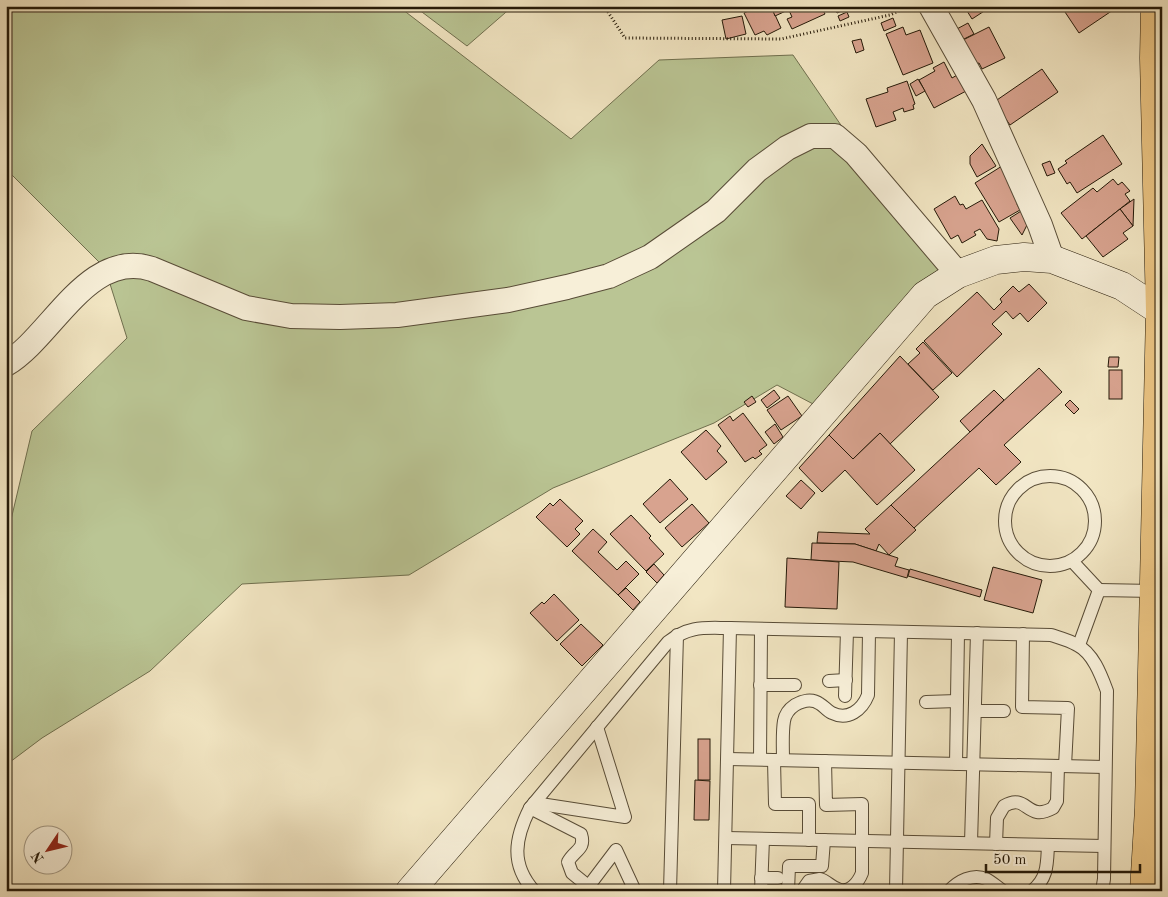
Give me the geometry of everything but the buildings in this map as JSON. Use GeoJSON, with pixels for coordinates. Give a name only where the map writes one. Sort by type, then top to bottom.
{"type":"FeatureCollection","features":[{"type":"Feature","properties":{"kind":"highway"},"geometry":{"type":"LineString","coordinates":[[1146,888],[1150,808],[1161,312],[1154,58],[1155,6]]}},
{"type":"Feature","properties":{"kind":"street"},"geometry":{"type":"LineString","coordinates":[[931,6],[984,100],[1040,225],[1052,259]]}},
{"type":"Feature","properties":{"kind":"street"},"geometry":{"type":"LineString","coordinates":[[6,364],[25,350],[78,292],[95,280],[123,266],[152,268],[246,308],[267,313],[314,318],[397,315],[459,307],[508,300],[589,282],[609,276],[650,256],[716,211],[757,170],[787,148],[810,136],[835,136],[856,154],[958,274]]}},
{"type":"Feature","properties":{"kind":"street"},"geometry":{"type":"LineString","coordinates":[[410,891],[925,295],[958,274],[996,260],[1024,257],[1052,259],[1122,286],[1161,312]]}},
{"type":"Feature","properties":{"kind":"lane"},"geometry":{"type":"LineString","coordinates":[[1050,476],[1064,478],[1076,484],[1087,494],[1094,507],[1096,522],[1093,538],[1085,551],[1072,561],[1058,566],[1042,566],[1027,560],[1015,550],[1008,536],[1005,522],[1010,501],[1023,485],[1036,478],[1050,476]]}},
{"type":"Feature","properties":{"kind":"lane"},"geometry":{"type":"LineString","coordinates":[[1072,561],[1099,590],[1154,591]]}},
{"type":"Feature","properties":{"kind":"lane"},"geometry":{"type":"LineString","coordinates":[[1079,645],[1099,590]]}},
{"type":"Feature","properties":{"kind":"lane"},"geometry":{"type":"LineString","coordinates":[[534,891],[527,883],[519,864],[517,851],[520,827],[532,805],[668,642],[677,635],[693,628],[1051,635],[1079,645],[1086,651],[1098,670],[1107,690],[1104,879],[1102,891]]}},
{"type":"Feature","properties":{"kind":"lane"},"geometry":{"type":"LineString","coordinates":[[724,891],[730,628]]}},
{"type":"Feature","properties":{"kind":"lane"},"geometry":{"type":"LineString","coordinates":[[760,759],[761,629]]}},
{"type":"Feature","properties":{"kind":"lane"},"geometry":{"type":"LineString","coordinates":[[845,696],[847,631]]}},
{"type":"Feature","properties":{"kind":"lane"},"geometry":{"type":"LineString","coordinates":[[809,840],[809,804],[774,804],[784,722],[791,708],[804,701],[820,703],[832,713],[841,716],[847,716],[861,708],[868,695],[869,632]]}},
{"type":"Feature","properties":{"kind":"lane"},"geometry":{"type":"LineString","coordinates":[[896,891],[901,632]]}},
{"type":"Feature","properties":{"kind":"lane"},"geometry":{"type":"LineString","coordinates":[[956,764],[958,633]]}},
{"type":"Feature","properties":{"kind":"lane"},"geometry":{"type":"LineString","coordinates":[[971,843],[977,633]]}},
{"type":"Feature","properties":{"kind":"lane"},"geometry":{"type":"LineString","coordinates":[[996,844],[996,818],[1004,806],[1017,801],[1023,803],[1033,812],[1040,813],[1054,808],[1057,801],[1068,708],[1022,707],[1023,634]]}},
{"type":"Feature","properties":{"kind":"lane"},"geometry":{"type":"LineString","coordinates":[[670,891],[677,635]]}},
{"type":"Feature","properties":{"kind":"lane"},"geometry":{"type":"LineString","coordinates":[[829,681],[846,680]]}},
{"type":"Feature","properties":{"kind":"lane"},"geometry":{"type":"LineString","coordinates":[[760,685],[795,685]]}},
{"type":"Feature","properties":{"kind":"lane"},"geometry":{"type":"LineString","coordinates":[[926,702],[957,701]]}},
{"type":"Feature","properties":{"kind":"lane"},"geometry":{"type":"LineString","coordinates":[[975,711],[1004,711]]}},
{"type":"Feature","properties":{"kind":"lane"},"geometry":{"type":"LineString","coordinates":[[532,805],[625,817],[597,727]]}},
{"type":"Feature","properties":{"kind":"lane"},"geometry":{"type":"LineString","coordinates":[[728,758],[1105,767]]}},
{"type":"Feature","properties":{"kind":"lane"},"geometry":{"type":"LineString","coordinates":[[802,891],[809,881],[820,878],[839,890],[846,890],[859,881],[862,873],[862,804],[826,805],[825,761]]}},
{"type":"Feature","properties":{"kind":"lane"},"geometry":{"type":"LineString","coordinates":[[532,805],[581,834],[582,846],[571,856],[568,862],[572,873],[587,888],[616,850],[635,891]]}},
{"type":"Feature","properties":{"kind":"lane"},"geometry":{"type":"LineString","coordinates":[[726,838],[1104,846]]}},
{"type":"Feature","properties":{"kind":"lane"},"geometry":{"type":"LineString","coordinates":[[763,839],[761,884],[778,878]]}},
{"type":"Feature","properties":{"kind":"lane"},"geometry":{"type":"LineString","coordinates":[[788,891],[789,866],[822,866],[824,840]]}},
{"type":"Feature","properties":{"kind":"lane"},"geometry":{"type":"LineString","coordinates":[[1032,891],[1045,877],[1048,845]]}},
{"type":"Feature","properties":{"kind":"lane"},"geometry":{"type":"LineString","coordinates":[[949,891],[952,887],[970,877],[978,877],[986,879],[1003,891]]}},
{"type":"Feature","properties":{"kind":"path"},"geometry":{"type":"LineString","coordinates":[[604,6],[625,38],[781,39],[890,15],[909,6]]}},
{"type":"Feature","properties":{"kind":"green space"},"geometry":{"type":"Polygon","coordinates":[[[6,6],[398,6],[571,139],[659,60],[793,55],[940,270],[815,405],[777,385],[714,423],[553,488],[409,575],[242,584],[150,671],[42,738],[6,765],[6,541],[32,431],[127,338],[105,268],[6,169],[6,6]]]}},
{"type":"Feature","properties":{"kind":"green space"},"geometry":{"type":"Polygon","coordinates":[[[414,6],[513,6],[467,46],[414,6]]]}}]}
